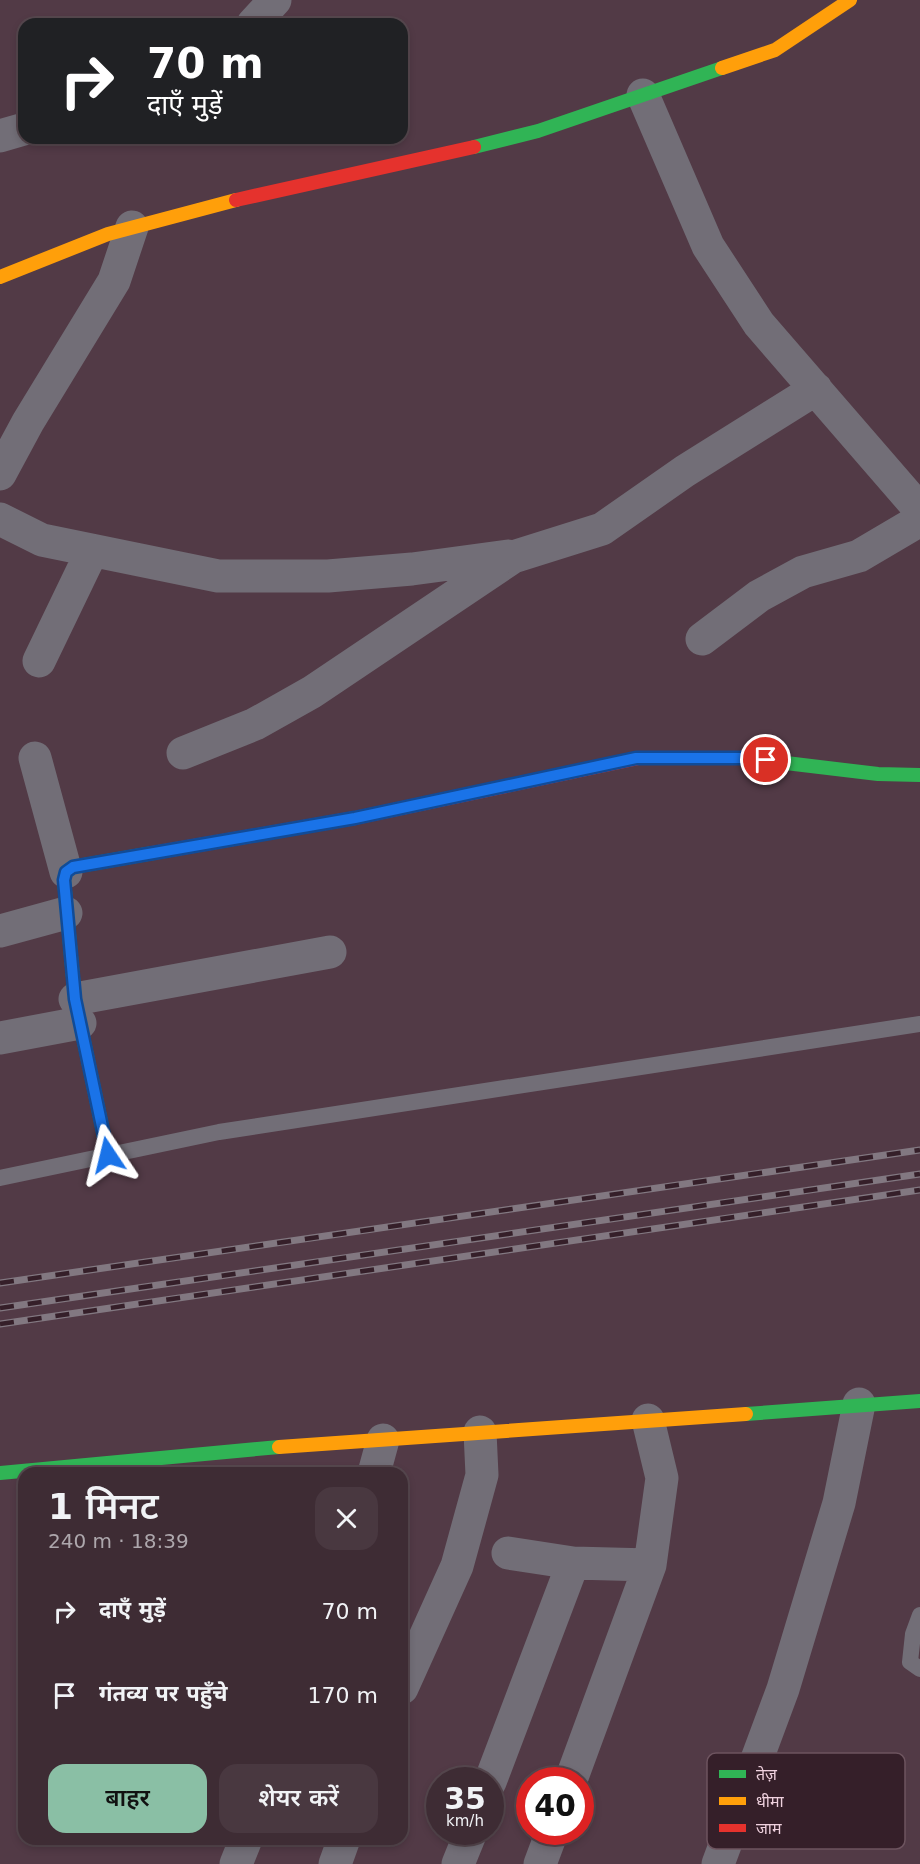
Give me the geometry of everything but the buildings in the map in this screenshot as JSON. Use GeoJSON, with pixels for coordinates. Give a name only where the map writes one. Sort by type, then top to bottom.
{"type":"FeatureCollection","features":[{"type":"Feature","properties":{"kind":"street"},"geometry":{"type":"LineString","coordinates":[[259,18],[276,0]]}},
{"type":"Feature","properties":{"kind":"street"},"geometry":{"type":"LineString","coordinates":[[0,277],[108,234],[132,227],[240,199],[412,163],[515,137],[776,50],[850,0]]}},
{"type":"Feature","properties":{"kind":"street"},"geometry":{"type":"LineString","coordinates":[[643,95],[708,246],[759,324],[920,510]]}},
{"type":"Feature","properties":{"kind":"street"},"geometry":{"type":"LineString","coordinates":[[0,136],[18,131]]}},
{"type":"Feature","properties":{"kind":"street"},"geometry":{"type":"LineString","coordinates":[[0,474],[28,422],[114,281],[132,227]]}},
{"type":"Feature","properties":{"kind":"street"},"geometry":{"type":"LineString","coordinates":[[183,753],[255,724],[312,692],[513,557],[602,529],[685,471],[816,389]]}},
{"type":"Feature","properties":{"kind":"street"},"geometry":{"type":"LineString","coordinates":[[0,519],[42,540],[218,576],[328,576],[412,569],[522,554]]}},
{"type":"Feature","properties":{"kind":"street"},"geometry":{"type":"LineString","coordinates":[[702,639],[759,596],[803,572],[859,556],[920,520]]}},
{"type":"Feature","properties":{"kind":"street"},"geometry":{"type":"LineString","coordinates":[[39,661],[92,550]]}},
{"type":"Feature","properties":{"kind":"street"},"geometry":{"type":"LineString","coordinates":[[35,758],[66,872],[64,880],[66,913],[77,1011],[108,1155]]}},
{"type":"Feature","properties":{"kind":"street"},"geometry":{"type":"LineString","coordinates":[[66,872],[73,867],[355,818],[636,758],[744,758],[878,774],[920,775]]}},
{"type":"Feature","properties":{"kind":"street"},"geometry":{"type":"LineString","coordinates":[[0,932],[66,913]]}},
{"type":"Feature","properties":{"kind":"street"},"geometry":{"type":"LineString","coordinates":[[0,1038],[77,1011],[330,952]]}},
{"type":"Feature","properties":{"kind":"street"},"geometry":{"type":"LineString","coordinates":[[62,1467],[216,1452],[920,1401]]}},
{"type":"Feature","properties":{"kind":"street"},"geometry":{"type":"LineString","coordinates":[[759,1753],[783,1689],[839,1503],[860,1404]]}},
{"type":"Feature","properties":{"kind":"street"},"geometry":{"type":"LineString","coordinates":[[576,1767],[650,1565],[662,1478],[648,1420]]}},
{"type":"Feature","properties":{"kind":"street"},"geometry":{"type":"LineString","coordinates":[[408,1675],[457,1566],[482,1474],[480,1432]]}},
{"type":"Feature","properties":{"kind":"street"},"geometry":{"type":"LineString","coordinates":[[376,1467],[383,1440]]}},
{"type":"Feature","properties":{"kind":"street"},"geometry":{"type":"LineString","coordinates":[[0,1473],[18,1471]]}},
{"type":"Feature","properties":{"kind":"street"},"geometry":{"type":"LineString","coordinates":[[508,1553],[573,1563],[650,1565]]}},
{"type":"Feature","properties":{"kind":"street"},"geometry":{"type":"LineString","coordinates":[[496,1767],[573,1563]]}},
{"type":"Feature","properties":{"kind":"street"},"geometry":{"type":"LineString","coordinates":[[236,1864],[244,1845]]}},
{"type":"Feature","properties":{"kind":"street"},"geometry":{"type":"LineString","coordinates":[[335,1864],[342,1845]]}},
{"type":"Feature","properties":{"kind":"street"},"geometry":{"type":"LineString","coordinates":[[458,1864],[466,1845]]}},
{"type":"Feature","properties":{"kind":"street"},"geometry":{"type":"LineString","coordinates":[[540,1864],[547,1845]]}},
{"type":"Feature","properties":{"kind":"street"},"geometry":{"type":"LineString","coordinates":[[718,1864],[724,1849]]}},
{"type":"Feature","properties":{"kind":"lane"},"geometry":{"type":"LineString","coordinates":[[0,1178],[219,1132],[920,1024]]}},
{"type":"Feature","properties":{"kind":"lane"},"geometry":{"type":"LineString","coordinates":[[920,1615],[913,1634],[910,1662],[920,1669]]}},
{"type":"Feature","properties":{"kind":"railway"},"geometry":{"type":"LineString","coordinates":[[0,1283],[920,1150]]}},
{"type":"Feature","properties":{"kind":"railway"},"geometry":{"type":"LineString","coordinates":[[0,1308],[920,1174]]}},
{"type":"Feature","properties":{"kind":"railway"},"geometry":{"type":"LineString","coordinates":[[0,1324],[920,1190]]}},
{"type":"Feature","properties":{"kind":"traffic: fast"},"geometry":{"type":"LineString","coordinates":[[474,147],[538,131],[722,68]]}},
{"type":"Feature","properties":{"kind":"traffic: fast"},"geometry":{"type":"LineString","coordinates":[[639,758],[744,758],[878,774],[920,775]]}},
{"type":"Feature","properties":{"kind":"traffic: fast"},"geometry":{"type":"LineString","coordinates":[[108,1155],[75,999],[64,880],[66,872],[73,867],[153,853]]}},
{"type":"Feature","properties":{"kind":"traffic: fast"},"geometry":{"type":"LineString","coordinates":[[746,1414],[920,1401]]}},
{"type":"Feature","properties":{"kind":"traffic: fast"},"geometry":{"type":"LineString","coordinates":[[64,1467],[279,1447]]}},
{"type":"Feature","properties":{"kind":"traffic: fast"},"geometry":{"type":"LineString","coordinates":[[0,1473],[18,1471]]}},
{"type":"Feature","properties":{"kind":"traffic: slow"},"geometry":{"type":"LineString","coordinates":[[722,68],[775,50],[850,0]]}},
{"type":"Feature","properties":{"kind":"traffic: slow"},"geometry":{"type":"LineString","coordinates":[[0,277],[108,234],[236,200]]}},
{"type":"Feature","properties":{"kind":"traffic: slow"},"geometry":{"type":"LineString","coordinates":[[279,1447],[746,1414]]}},
{"type":"Feature","properties":{"kind":"traffic: jam"},"geometry":{"type":"LineString","coordinates":[[236,200],[474,147]]}},
{"type":"Feature","properties":{"kind":"traffic: jam"},"geometry":{"type":"LineString","coordinates":[[153,853],[355,818],[639,758]]}},
{"type":"Feature","properties":{"kind":"route"},"geometry":{"type":"LineString","coordinates":[[108,1155],[75,999],[64,880],[66,872],[73,867],[355,818],[636,758],[766,760]]}}]}
